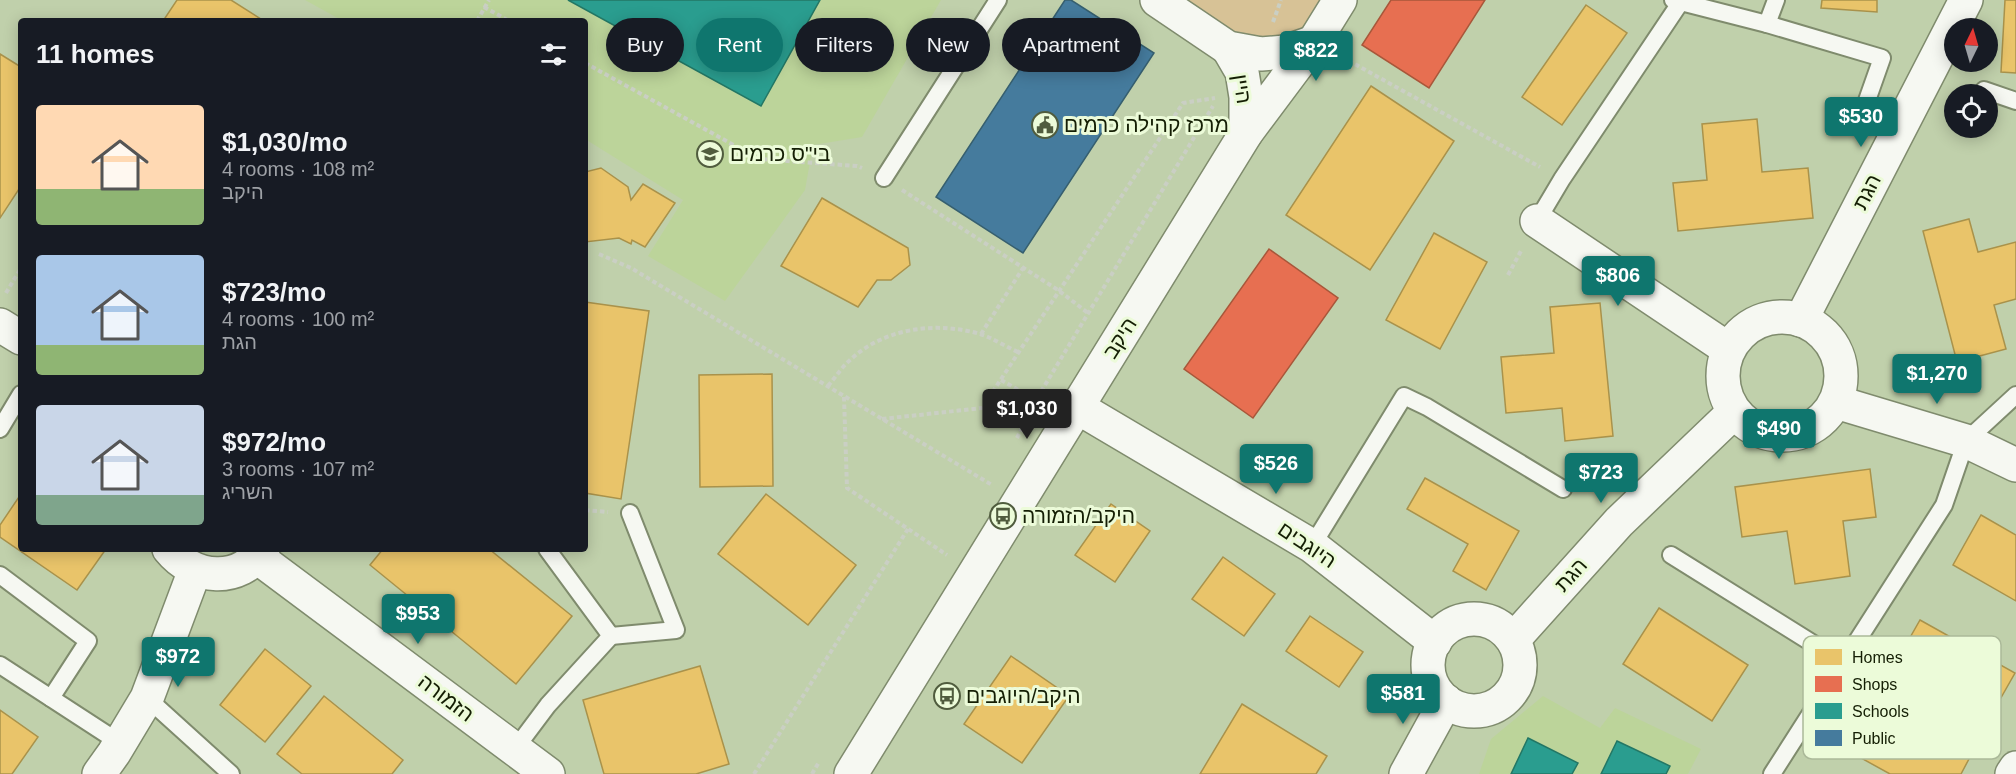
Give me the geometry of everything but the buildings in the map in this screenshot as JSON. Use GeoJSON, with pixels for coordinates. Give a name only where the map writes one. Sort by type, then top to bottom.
{"type":"FeatureCollection","features":[{"type":"Feature","properties":{"kind":"street","name":"היין"},"geometry":{"type":"LineString","coordinates":[[1157,0],[1228,48],[1262,54],[1285,52],[1314,42]]}},
{"type":"Feature","properties":{"kind":"street","name":"היקב"},"geometry":{"type":"LineString","coordinates":[[851,774],[1246,133],[1314,42],[1340,0]]}},
{"type":"Feature","properties":{"kind":"street","name":"הגת"},"geometry":{"type":"LineString","coordinates":[[1801,320],[1966,0]]}},
{"type":"Feature","properties":{"kind":"street","name":"היין"},"geometry":{"type":"LineString","coordinates":[[1228,48],[1242,72],[1246,97],[1246,133]]}},
{"type":"Feature","properties":{"kind":"street"},"geometry":{"type":"LineString","coordinates":[[1537,221],[1728,349]]}},
{"type":"Feature","properties":{"kind":"street"},"geometry":{"type":"LineString","coordinates":[[3,310],[18,332]]}},
{"type":"Feature","properties":{"kind":"street"},"geometry":{"type":"LineString","coordinates":[[1784,316],[1801,320],[1819,329],[1832,344],[1840,362],[1841,382],[1836,402],[1824,418],[1808,430],[1788,435],[1768,434],[1749,426],[1734,412],[1726,398],[1722,381],[1723,365],[1728,349],[1751,325],[1767,318],[1784,316]]}},
{"type":"Feature","properties":{"kind":"street"},"geometry":{"type":"LineString","coordinates":[[1836,402],[1966,441],[2016,465]]}},
{"type":"Feature","properties":{"kind":"street","name":"הגת"},"geometry":{"type":"LineString","coordinates":[[1513,640],[1619,522],[1734,412]]}},
{"type":"Feature","properties":{"kind":"street","name":"היוגבים"},"geometry":{"type":"LineString","coordinates":[[1074,413],[1312,546],[1435,642]]}},
{"type":"Feature","properties":{"kind":"street"},"geometry":{"type":"LineString","coordinates":[[171,552],[178,560],[195,570],[217,574],[238,570],[260,553]]}},
{"type":"Feature","properties":{"kind":"street","name":"הזמורה"},"geometry":{"type":"LineString","coordinates":[[260,553],[548,774]]}},
{"type":"Feature","properties":{"kind":"street"},"geometry":{"type":"LineString","coordinates":[[99,774],[147,698],[195,570]]}},
{"type":"Feature","properties":{"kind":"street"},"geometry":{"type":"LineString","coordinates":[[1488,621],[1502,629],[1513,640],[1519,653],[1521,667],[1511,694],[1500,704],[1487,710],[1458,709],[1437,692],[1430,680],[1428,667],[1435,642],[1445,630],[1458,622],[1488,621]]}},
{"type":"Feature","properties":{"kind":"street"},"geometry":{"type":"LineString","coordinates":[[1406,774],[1446,701]]}},
{"type":"Feature","properties":{"kind":"street"},"geometry":{"type":"LineString","coordinates":[[2012,774],[2016,768]]}},
{"type":"Feature","properties":{"kind":"lane"},"geometry":{"type":"LineString","coordinates":[[884,178],[998,0]]}},
{"type":"Feature","properties":{"kind":"lane"},"geometry":{"type":"LineString","coordinates":[[1767,24],[1776,0]]}},
{"type":"Feature","properties":{"kind":"lane"},"geometry":{"type":"LineString","coordinates":[[1537,221],[1676,1],[1767,24],[1882,58],[1858,126]]}},
{"type":"Feature","properties":{"kind":"lane"},"geometry":{"type":"LineString","coordinates":[[1998,95],[2016,101]]}},
{"type":"Feature","properties":{"kind":"lane"},"geometry":{"type":"LineString","coordinates":[[1861,636],[1944,505],[1966,441],[2016,395]]}},
{"type":"Feature","properties":{"kind":"lane"},"geometry":{"type":"LineString","coordinates":[[1312,546],[1404,396],[1427,407],[1563,489]]}},
{"type":"Feature","properties":{"kind":"lane"},"geometry":{"type":"LineString","coordinates":[[0,429],[18,399]]}},
{"type":"Feature","properties":{"kind":"lane"},"geometry":{"type":"LineString","coordinates":[[515,749],[548,705],[611,636],[676,630],[630,513]]}},
{"type":"Feature","properties":{"kind":"lane"},"geometry":{"type":"LineString","coordinates":[[549,552],[611,636]]}},
{"type":"Feature","properties":{"kind":"lane"},"geometry":{"type":"LineString","coordinates":[[1671,555],[1803,637]]}},
{"type":"Feature","properties":{"kind":"lane"},"geometry":{"type":"LineString","coordinates":[[0,574],[88,641],[51,698]]}},
{"type":"Feature","properties":{"kind":"lane"},"geometry":{"type":"LineString","coordinates":[[0,664],[120,743]]}},
{"type":"Feature","properties":{"kind":"lane"},"geometry":{"type":"LineString","coordinates":[[147,698],[231,774]]}},
{"type":"Feature","properties":{"kind":"lane"},"geometry":{"type":"LineString","coordinates":[[1772,774],[1803,726]]}},
{"type":"Feature","properties":{"kind":"path"},"geometry":{"type":"LineString","coordinates":[[479,18],[489,0]]}},
{"type":"Feature","properties":{"kind":"path"},"geometry":{"type":"LineString","coordinates":[[484,8],[503,18]]}},
{"type":"Feature","properties":{"kind":"path"},"geometry":{"type":"LineString","coordinates":[[1314,42],[1562,179]]}},
{"type":"Feature","properties":{"kind":"path"},"geometry":{"type":"LineString","coordinates":[[588,65],[759,159],[857,166],[884,178],[1058,290],[1088,313]]}},
{"type":"Feature","properties":{"kind":"path"},"geometry":{"type":"LineString","coordinates":[[882,419],[982,408],[1183,103],[1219,97],[1036,400]]}},
{"type":"Feature","properties":{"kind":"path"},"geometry":{"type":"LineString","coordinates":[[599,254],[631,268],[993,486]]}},
{"type":"Feature","properties":{"kind":"path"},"geometry":{"type":"LineString","coordinates":[[981,334],[1023,268]]}},
{"type":"Feature","properties":{"kind":"path"},"geometry":{"type":"LineString","coordinates":[[3,310],[18,275]]}},
{"type":"Feature","properties":{"kind":"path"},"geometry":{"type":"LineString","coordinates":[[828,386],[856,356],[869,346],[897,333],[935,327],[981,334],[1018,352]]}},
{"type":"Feature","properties":{"kind":"path"},"geometry":{"type":"LineString","coordinates":[[1001,380],[1036,400],[1074,413]]}},
{"type":"Feature","properties":{"kind":"path"},"geometry":{"type":"LineString","coordinates":[[844,396],[847,488],[948,556]]}},
{"type":"Feature","properties":{"kind":"path"},"geometry":{"type":"LineString","coordinates":[[754,774],[908,529]]}},
{"type":"Feature","properties":{"kind":"shaded area","name":"בי\"ס כרמים"},"geometry":{"type":"Polygon","coordinates":[[[305,0],[941,0],[931,18],[906,18],[906,61],[862,137],[813,145],[805,190],[725,301],[648,256],[683,200],[588,141],[588,18],[338,18],[305,0]]]}},
{"type":"Feature","properties":{"kind":"shaded area"},"geometry":{"type":"Polygon","coordinates":[[[1157,0],[1340,0],[1314,42],[1261,54],[1157,0]]]}},
{"type":"Feature","properties":{"kind":"shaded area"},"geometry":{"type":"Polygon","coordinates":[[[1543,696],[1600,728],[1615,708],[1701,749],[1688,774],[1479,774],[1491,739],[1543,696]]]}},
{"type":"Feature","properties":{"kind":"place","name":"מרכז קהילה כרמים"},"geometry":{"type":"Point","coordinates":[1045,125]}},
{"type":"Feature","properties":{"kind":"place","name":"בי\"ס כרמים"},"geometry":{"type":"Point","coordinates":[710,154]}},
{"type":"Feature","properties":{"kind":"place","name":"היקב/הזמורה"},"geometry":{"type":"Point","coordinates":[1003,516]}},
{"type":"Feature","properties":{"kind":"place","name":"היקב/היוגבים"},"geometry":{"type":"Point","coordinates":[947,696]}}]}
